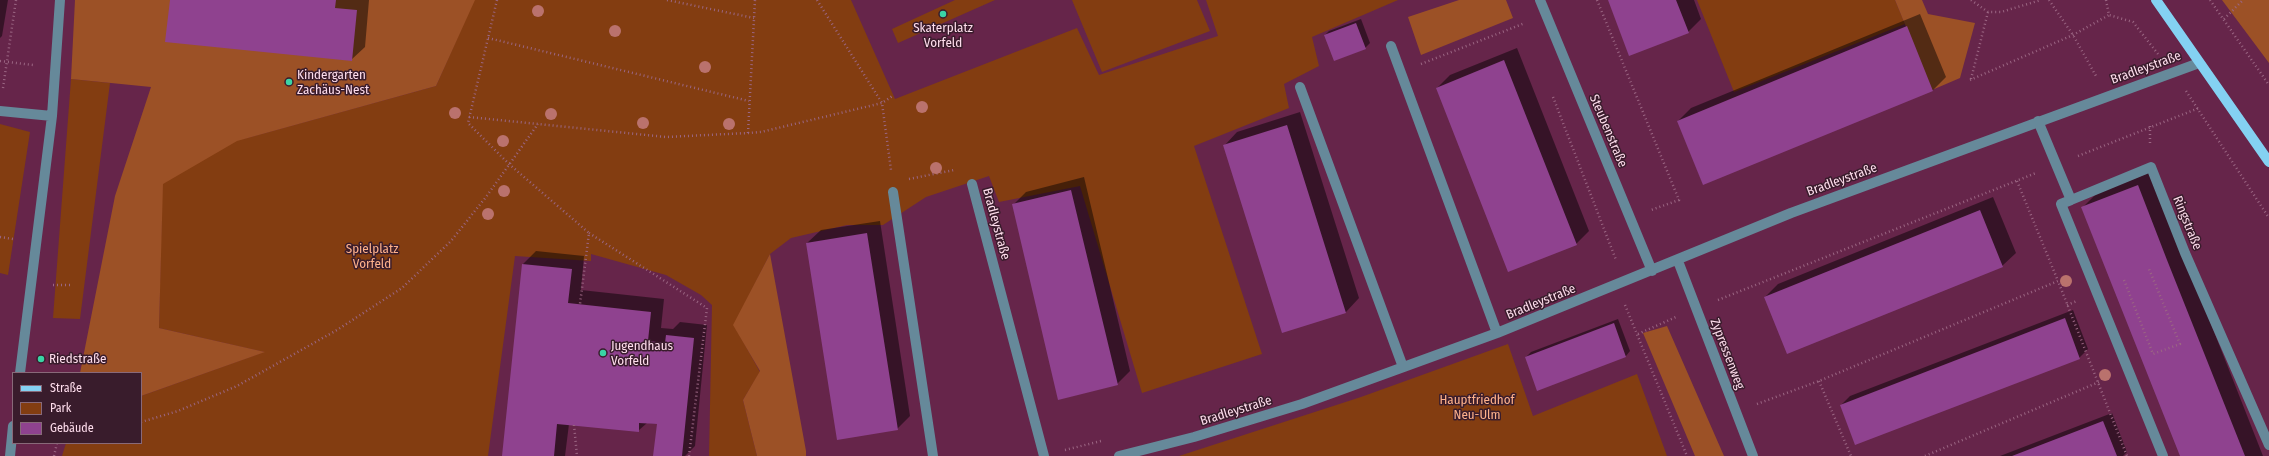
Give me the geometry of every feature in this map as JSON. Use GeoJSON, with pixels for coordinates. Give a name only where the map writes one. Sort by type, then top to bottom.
{"type":"FeatureCollection","features":[{"type":"Feature","properties":{"kind":"main road"},"geometry":{"type":"LineString","coordinates":[[2156,0],[2269,162]]}},
{"type":"Feature","properties":{"kind":"street"},"geometry":{"type":"LineString","coordinates":[[20,372],[52,116],[60,0]]}},
{"type":"Feature","properties":{"kind":"street","name":"Steubenstraße"},"geometry":{"type":"LineString","coordinates":[[1540,0],[1652,271]]}},
{"type":"Feature","properties":{"kind":"street","name":"Bradleystraße"},"geometry":{"type":"LineString","coordinates":[[1391,46],[1497,333]]}},
{"type":"Feature","properties":{"kind":"street","name":"Bradleystraße"},"geometry":{"type":"LineString","coordinates":[[1119,456],[1194,437],[1302,404],[1497,333],[1617,286],[1791,213],[2038,121],[2200,63]]}},
{"type":"Feature","properties":{"kind":"street"},"geometry":{"type":"LineString","coordinates":[[1300,87],[1403,367]]}},
{"type":"Feature","properties":{"kind":"street"},"geometry":{"type":"LineString","coordinates":[[0,111],[52,116]]}},
{"type":"Feature","properties":{"kind":"street"},"geometry":{"type":"LineString","coordinates":[[2038,121],[2070,200],[2060,204],[2163,456]]}},
{"type":"Feature","properties":{"kind":"street","name":"Ringstraße"},"geometry":{"type":"LineString","coordinates":[[2070,200],[2151,167],[2185,253],[2269,445]]}},
{"type":"Feature","properties":{"kind":"street","name":"Bradleystraße"},"geometry":{"type":"LineString","coordinates":[[972,184],[1044,456]]}},
{"type":"Feature","properties":{"kind":"street"},"geometry":{"type":"LineString","coordinates":[[893,192],[932,456]]}},
{"type":"Feature","properties":{"kind":"street","name":"Zypressenweg"},"geometry":{"type":"LineString","coordinates":[[1678,261],[1753,456]]}},
{"type":"Feature","properties":{"kind":"street"},"geometry":{"type":"LineString","coordinates":[[10,456],[12,436]]}},
{"type":"Feature","properties":{"kind":"path"},"geometry":{"type":"LineString","coordinates":[[2,92],[16,0]]}},
{"type":"Feature","properties":{"kind":"path"},"geometry":{"type":"LineString","coordinates":[[497,0],[468,123],[509,164],[589,233],[707,308],[689,456]]}},
{"type":"Feature","properties":{"kind":"path"},"geometry":{"type":"LineString","coordinates":[[667,0],[754,18]]}},
{"type":"Feature","properties":{"kind":"path"},"geometry":{"type":"LineString","coordinates":[[748,133],[755,0]]}},
{"type":"Feature","properties":{"kind":"path"},"geometry":{"type":"LineString","coordinates":[[817,0],[882,103],[892,174]]}},
{"type":"Feature","properties":{"kind":"path"},"geometry":{"type":"LineString","coordinates":[[1598,0],[1679,200],[1604,229]]}},
{"type":"Feature","properties":{"kind":"path"},"geometry":{"type":"LineString","coordinates":[[1971,0],[1988,12],[2015,10],[2041,0]]}},
{"type":"Feature","properties":{"kind":"path"},"geometry":{"type":"LineString","coordinates":[[2049,0],[2073,35],[2107,96]]}},
{"type":"Feature","properties":{"kind":"path"},"geometry":{"type":"LineString","coordinates":[[2106,0],[2109,15]]}},
{"type":"Feature","properties":{"kind":"path"},"geometry":{"type":"LineString","coordinates":[[2210,0],[2269,85]]}},
{"type":"Feature","properties":{"kind":"path"},"geometry":{"type":"LineString","coordinates":[[2224,19],[2243,0]]}},
{"type":"Feature","properties":{"kind":"path"},"geometry":{"type":"LineString","coordinates":[[1988,12],[1970,80],[2073,35],[2109,15],[2133,22],[2198,108],[2269,218]]}},
{"type":"Feature","properties":{"kind":"path"},"geometry":{"type":"LineString","coordinates":[[1522,18],[1528,31]]}},
{"type":"Feature","properties":{"kind":"path"},"geometry":{"type":"LineString","coordinates":[[1400,71],[1525,23]]}},
{"type":"Feature","properties":{"kind":"path"},"geometry":{"type":"LineString","coordinates":[[488,38],[749,101]]}},
{"type":"Feature","properties":{"kind":"path"},"geometry":{"type":"LineString","coordinates":[[0,61],[56,68]]}},
{"type":"Feature","properties":{"kind":"path"},"geometry":{"type":"LineString","coordinates":[[1550,89],[1616,260],[1608,264],[1687,456]]}},
{"type":"Feature","properties":{"kind":"path"},"geometry":{"type":"LineString","coordinates":[[469,117],[666,137],[748,133],[762,132],[882,103],[894,95]]}},
{"type":"Feature","properties":{"kind":"path"},"geometry":{"type":"LineString","coordinates":[[1638,334],[1696,309],[2198,108]]}},
{"type":"Feature","properties":{"kind":"path"},"geometry":{"type":"LineString","coordinates":[[142,422],[178,411],[237,386],[337,330],[402,288],[451,241],[538,124]]}},
{"type":"Feature","properties":{"kind":"path"},"geometry":{"type":"LineString","coordinates":[[908,179],[968,167],[972,184]]}},
{"type":"Feature","properties":{"kind":"path"},"geometry":{"type":"LineString","coordinates":[[2017,181],[2099,382],[2127,456]]}},
{"type":"Feature","properties":{"kind":"path"},"geometry":{"type":"LineString","coordinates":[[580,304],[589,233]]}},
{"type":"Feature","properties":{"kind":"path"},"geometry":{"type":"LineString","coordinates":[[0,237],[16,240]]}},
{"type":"Feature","properties":{"kind":"path"},"geometry":{"type":"LineString","coordinates":[[2124,280],[2153,354],[2180,344],[2149,269]]}},
{"type":"Feature","properties":{"kind":"path"},"geometry":{"type":"LineString","coordinates":[[1736,412],[1819,381],[2058,281]]}},
{"type":"Feature","properties":{"kind":"path"},"geometry":{"type":"LineString","coordinates":[[50,285],[72,285]]}},
{"type":"Feature","properties":{"kind":"path"},"geometry":{"type":"LineString","coordinates":[[1819,381],[1851,456]]}},
{"type":"Feature","properties":{"kind":"path"},"geometry":{"type":"LineString","coordinates":[[1925,456],[2099,382]]}},
{"type":"Feature","properties":{"kind":"path"},"geometry":{"type":"LineString","coordinates":[[574,425],[577,456]]}},
{"type":"Feature","properties":{"kind":"path"},"geometry":{"type":"LineString","coordinates":[[54,456],[57,444]]}},
{"type":"Feature","properties":{"kind":"green space","name":"Spielplatz Vorfeld"},"geometry":{"type":"Polygon","coordinates":[[[474,0],[851,0],[895,99],[1077,28],[1099,75],[1218,36],[1206,0],[1398,0],[1312,37],[1319,66],[1284,84],[1289,108],[1194,146],[1262,354],[1142,393],[1080,186],[999,202],[989,176],[926,197],[883,225],[847,225],[791,238],[770,254],[734,325],[760,372],[743,400],[757,456],[709,456],[712,305],[701,295],[666,275],[591,254],[591,261],[515,256],[488,456],[62,456],[66,444],[142,444],[142,396],[264,352],[159,328],[163,151],[247,138],[436,86],[474,0]]]}},
{"type":"Feature","properties":{"kind":"green space","name":"Skaterplatz Vorfeld"},"geometry":{"type":"Polygon","coordinates":[[[955,0],[995,0],[898,43],[892,29],[955,0]]]}},
{"type":"Feature","properties":{"kind":"green space"},"geometry":{"type":"Polygon","coordinates":[[[1072,0],[1197,0],[1210,31],[1102,72],[1072,0]]]}},
{"type":"Feature","properties":{"kind":"green space"},"geometry":{"type":"Polygon","coordinates":[[[1697,0],[1895,0],[1905,24],[1734,92],[1697,0]]]}},
{"type":"Feature","properties":{"kind":"green space"},"geometry":{"type":"Polygon","coordinates":[[[71,79],[110,83],[80,319],[53,318],[71,79]]]}},
{"type":"Feature","properties":{"kind":"green space"},"geometry":{"type":"Polygon","coordinates":[[[0,124],[30,132],[8,275],[0,273],[0,124]]]}},
{"type":"Feature","properties":{"kind":"green space","name":"Hauptfriedhof Neu-Ulm"},"geometry":{"type":"Polygon","coordinates":[[[1508,344],[1533,416],[1637,374],[1667,456],[1179,456],[1361,397],[1508,344]]]}},
{"type":"Feature","properties":{"kind":"shaded area"},"geometry":{"type":"Polygon","coordinates":[[[75,0],[475,0],[436,86],[237,141],[163,184],[159,328],[265,352],[142,396],[142,372],[80,372],[115,196],[151,87],[71,79],[75,0]]]}},
{"type":"Feature","properties":{"kind":"shaded area"},"geometry":{"type":"Polygon","coordinates":[[[1459,0],[1506,0],[1513,18],[1421,55],[1408,17],[1459,0]]]}},
{"type":"Feature","properties":{"kind":"shaded area"},"geometry":{"type":"Polygon","coordinates":[[[1895,0],[1922,0],[1928,14],[1975,23],[1960,78],[1932,90],[1895,0]]]}},
{"type":"Feature","properties":{"kind":"shaded area"},"geometry":{"type":"Polygon","coordinates":[[[2222,0],[2269,0],[2269,63],[2222,0]]]}},
{"type":"Feature","properties":{"kind":"shaded area"},"geometry":{"type":"Polygon","coordinates":[[[770,254],[806,456],[757,456],[743,400],[760,371],[733,325],[770,254]]]}},
{"type":"Feature","properties":{"kind":"shaded area"},"geometry":{"type":"Polygon","coordinates":[[[1667,326],[1724,456],[1695,456],[1643,333],[1667,326]]]}},
{"type":"Feature","properties":{"kind":"building"},"geometry":{"type":"Polygon","coordinates":[[[170,0],[336,0],[335,8],[357,10],[352,61],[165,42],[170,0]]]}},
{"type":"Feature","properties":{"kind":"building"},"geometry":{"type":"Polygon","coordinates":[[[1608,0],[1676,0],[1689,33],[1629,56],[1608,0]]]}},
{"type":"Feature","properties":{"kind":"building"},"geometry":{"type":"Polygon","coordinates":[[[1356,23],[1366,49],[1334,61],[1324,35],[1356,23]]]}},
{"type":"Feature","properties":{"kind":"building"},"geometry":{"type":"Polygon","coordinates":[[[1907,26],[1933,91],[1703,185],[1677,121],[1907,26]]]}},
{"type":"Feature","properties":{"kind":"building"},"geometry":{"type":"Polygon","coordinates":[[[1504,60],[1577,245],[1508,272],[1436,88],[1504,60]]]}},
{"type":"Feature","properties":{"kind":"building"},"geometry":{"type":"Polygon","coordinates":[[[1287,125],[1346,313],[1282,333],[1223,145],[1287,125]]]}},
{"type":"Feature","properties":{"kind":"building"},"geometry":{"type":"Polygon","coordinates":[[[2138,185],[2245,456],[2180,456],[2081,207],[2138,185]]]}},
{"type":"Feature","properties":{"kind":"building"},"geometry":{"type":"Polygon","coordinates":[[[1071,190],[1118,385],[1058,400],[1012,204],[1071,190]]]}},
{"type":"Feature","properties":{"kind":"building"},"geometry":{"type":"Polygon","coordinates":[[[1980,210],[2003,267],[1787,354],[1764,297],[1980,210]]]}},
{"type":"Feature","properties":{"kind":"building"},"geometry":{"type":"Polygon","coordinates":[[[867,233],[898,430],[837,440],[806,243],[867,233]]]}},
{"type":"Feature","properties":{"kind":"building","name":"Jugendhaus Vorfeld"},"geometry":{"type":"Polygon","coordinates":[[[522,264],[572,269],[568,303],[651,312],[648,341],[665,343],[666,335],[694,338],[682,456],[653,456],[657,424],[639,423],[639,432],[557,424],[554,456],[502,456],[522,264]]]}},
{"type":"Feature","properties":{"kind":"building"},"geometry":{"type":"Polygon","coordinates":[[[2065,318],[2080,359],[1855,445],[1840,405],[2065,318]]]}},
{"type":"Feature","properties":{"kind":"building"},"geometry":{"type":"Polygon","coordinates":[[[1614,323],[1626,357],[1537,391],[1525,357],[1614,323]]]}},
{"type":"Feature","properties":{"kind":"building"},"geometry":{"type":"Polygon","coordinates":[[[2103,421],[2117,456],[2012,456],[2103,421]]]}},
{"type":"Feature","properties":{"kind":"place","name":"Skaterplatz Vorfeld"},"geometry":{"type":"Point","coordinates":[943,14]}},
{"type":"Feature","properties":{"kind":"place","name":"Kindergarten Zachäus-Nest"},"geometry":{"type":"Point","coordinates":[289,82]}},
{"type":"Feature","properties":{"kind":"place","name":"Jugendhaus Vorfeld"},"geometry":{"type":"Point","coordinates":[603,353]}},
{"type":"Feature","properties":{"kind":"place","name":"Riedstraße"},"geometry":{"type":"Point","coordinates":[41,359]}}]}
